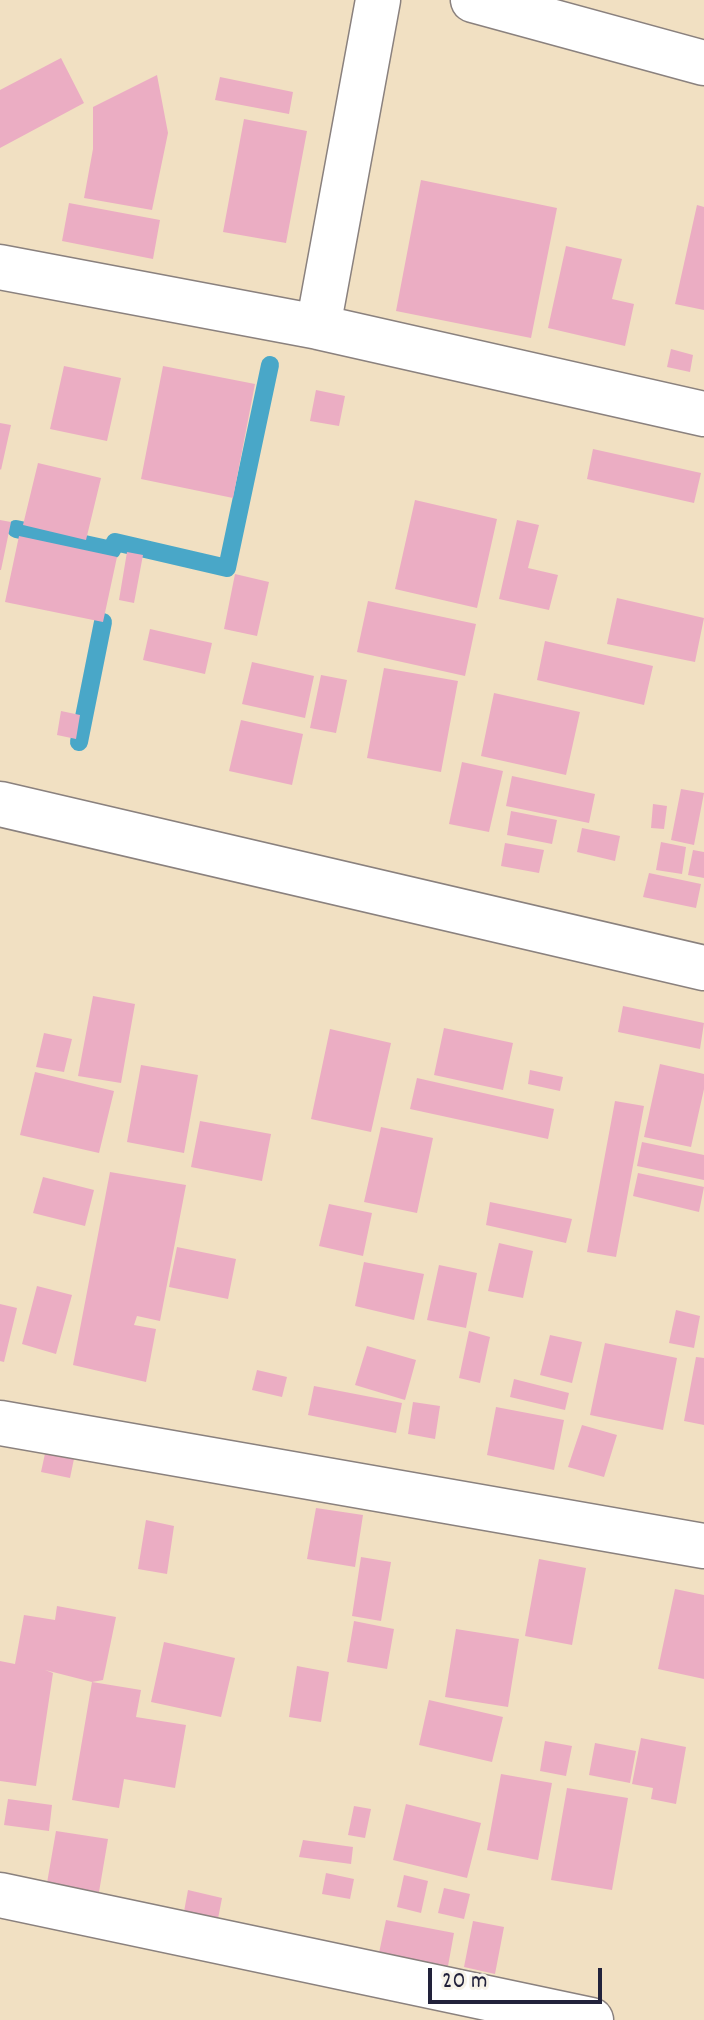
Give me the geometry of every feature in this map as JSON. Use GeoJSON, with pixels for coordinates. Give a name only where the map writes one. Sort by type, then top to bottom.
{"type":"FeatureCollection","features":[{"type":"Feature","properties":{"kind":"street"},"geometry":{"type":"LineString","coordinates":[[318,327],[378,0]]}},
{"type":"Feature","properties":{"kind":"street"},"geometry":{"type":"LineString","coordinates":[[473,0],[704,63]]}},
{"type":"Feature","properties":{"kind":"street"},"geometry":{"type":"LineString","coordinates":[[0,267],[318,327],[704,414]]}},
{"type":"Feature","properties":{"kind":"street"},"geometry":{"type":"LineString","coordinates":[[0,804],[704,968]]}},
{"type":"Feature","properties":{"kind":"street"},"geometry":{"type":"LineString","coordinates":[[0,1423],[704,1546]]}},
{"type":"Feature","properties":{"kind":"street"},"geometry":{"type":"LineString","coordinates":[[0,1895],[591,2020]]}},
{"type":"Feature","properties":{"kind":"building"},"geometry":{"type":"Polygon","coordinates":[[[61,58],[84,103],[0,148],[0,90],[61,58]]]}},
{"type":"Feature","properties":{"kind":"building"},"geometry":{"type":"Polygon","coordinates":[[[157,75],[168,133],[152,210],[84,198],[93,149],[93,107],[157,75]]]}},
{"type":"Feature","properties":{"kind":"building"},"geometry":{"type":"Polygon","coordinates":[[[220,77],[293,92],[289,114],[215,100],[220,77]]]}},
{"type":"Feature","properties":{"kind":"building"},"geometry":{"type":"Polygon","coordinates":[[[244,119],[307,131],[286,243],[223,232],[244,119]]]}},
{"type":"Feature","properties":{"kind":"building"},"geometry":{"type":"Polygon","coordinates":[[[421,180],[557,208],[531,338],[396,311],[421,180]]]}},
{"type":"Feature","properties":{"kind":"building"},"geometry":{"type":"Polygon","coordinates":[[[69,203],[160,220],[153,259],[62,241],[69,203]]]}},
{"type":"Feature","properties":{"kind":"building"},"geometry":{"type":"Polygon","coordinates":[[[697,205],[704,207],[704,310],[675,304],[697,205]]]}},
{"type":"Feature","properties":{"kind":"building"},"geometry":{"type":"Polygon","coordinates":[[[566,246],[622,259],[612,299],[634,304],[625,346],[548,328],[566,246]]]}},
{"type":"Feature","properties":{"kind":"building"},"geometry":{"type":"Polygon","coordinates":[[[671,349],[693,355],[690,372],[667,367],[671,349]]]}},
{"type":"Feature","properties":{"kind":"building"},"geometry":{"type":"Polygon","coordinates":[[[64,366],[121,378],[107,441],[50,429],[64,366]]]}},
{"type":"Feature","properties":{"kind":"building"},"geometry":{"type":"Polygon","coordinates":[[[163,366],[255,384],[233,498],[141,479],[163,366]]]}},
{"type":"Feature","properties":{"kind":"building"},"geometry":{"type":"Polygon","coordinates":[[[316,390],[345,396],[339,426],[310,421],[316,390]]]}},
{"type":"Feature","properties":{"kind":"building"},"geometry":{"type":"Polygon","coordinates":[[[0,423],[11,425],[1,470],[0,469],[0,423]]]}},
{"type":"Feature","properties":{"kind":"building"},"geometry":{"type":"Polygon","coordinates":[[[593,449],[701,473],[694,503],[587,479],[593,449]]]}},
{"type":"Feature","properties":{"kind":"building"},"geometry":{"type":"Polygon","coordinates":[[[38,463],[101,478],[86,540],[23,525],[38,463]]]}},
{"type":"Feature","properties":{"kind":"building"},"geometry":{"type":"Polygon","coordinates":[[[415,500],[497,519],[477,608],[395,589],[415,500]]]}},
{"type":"Feature","properties":{"kind":"building"},"geometry":{"type":"Polygon","coordinates":[[[0,520],[11,522],[1,570],[0,570],[0,520]]]}},
{"type":"Feature","properties":{"kind":"building"},"geometry":{"type":"Polygon","coordinates":[[[517,520],[539,525],[528,568],[558,575],[549,610],[499,599],[517,520]]]}},
{"type":"Feature","properties":{"kind":"building"},"geometry":{"type":"Polygon","coordinates":[[[19,536],[117,557],[103,622],[5,602],[19,536]]]}},
{"type":"Feature","properties":{"kind":"building"},"geometry":{"type":"Polygon","coordinates":[[[127,552],[143,555],[134,603],[119,600],[127,552]]]}},
{"type":"Feature","properties":{"kind":"building"},"geometry":{"type":"Polygon","coordinates":[[[235,574],[269,582],[257,636],[224,629],[235,574]]]}},
{"type":"Feature","properties":{"kind":"building"},"geometry":{"type":"Polygon","coordinates":[[[617,598],[704,618],[695,662],[607,644],[617,598]]]}},
{"type":"Feature","properties":{"kind":"building"},"geometry":{"type":"Polygon","coordinates":[[[368,601],[476,624],[465,676],[357,652],[368,601]]]}},
{"type":"Feature","properties":{"kind":"building"},"geometry":{"type":"Polygon","coordinates":[[[150,629],[212,643],[205,674],[143,660],[150,629]]]}},
{"type":"Feature","properties":{"kind":"building"},"geometry":{"type":"Polygon","coordinates":[[[545,641],[653,666],[644,705],[537,680],[545,641]]]}},
{"type":"Feature","properties":{"kind":"building"},"geometry":{"type":"Polygon","coordinates":[[[252,662],[314,676],[305,718],[242,704],[252,662]]]}},
{"type":"Feature","properties":{"kind":"building"},"geometry":{"type":"Polygon","coordinates":[[[384,668],[458,681],[441,772],[367,758],[384,668]]]}},
{"type":"Feature","properties":{"kind":"building"},"geometry":{"type":"Polygon","coordinates":[[[321,675],[347,680],[336,733],[310,728],[321,675]]]}},
{"type":"Feature","properties":{"kind":"building"},"geometry":{"type":"Polygon","coordinates":[[[494,693],[580,712],[566,775],[481,756],[494,693]]]}},
{"type":"Feature","properties":{"kind":"building"},"geometry":{"type":"Polygon","coordinates":[[[61,711],[80,715],[76,739],[57,735],[61,711]]]}},
{"type":"Feature","properties":{"kind":"building"},"geometry":{"type":"Polygon","coordinates":[[[241,720],[303,734],[292,785],[229,771],[241,720]]]}},
{"type":"Feature","properties":{"kind":"building"},"geometry":{"type":"Polygon","coordinates":[[[462,762],[503,771],[489,832],[449,824],[462,762]]]}},
{"type":"Feature","properties":{"kind":"building"},"geometry":{"type":"Polygon","coordinates":[[[512,776],[595,794],[589,823],[506,806],[512,776]]]}},
{"type":"Feature","properties":{"kind":"building"},"geometry":{"type":"Polygon","coordinates":[[[681,789],[704,793],[694,845],[671,840],[681,789]]]}},
{"type":"Feature","properties":{"kind":"building"},"geometry":{"type":"Polygon","coordinates":[[[653,804],[667,806],[664,829],[651,828],[653,804]]]}},
{"type":"Feature","properties":{"kind":"building"},"geometry":{"type":"Polygon","coordinates":[[[511,811],[557,820],[552,844],[507,835],[511,811]]]}},
{"type":"Feature","properties":{"kind":"building"},"geometry":{"type":"Polygon","coordinates":[[[582,828],[620,836],[615,861],[577,852],[582,828]]]}},
{"type":"Feature","properties":{"kind":"building"},"geometry":{"type":"Polygon","coordinates":[[[661,842],[686,847],[682,874],[656,870],[661,842]]]}},
{"type":"Feature","properties":{"kind":"building"},"geometry":{"type":"Polygon","coordinates":[[[505,843],[544,850],[539,873],[501,866],[505,843]]]}},
{"type":"Feature","properties":{"kind":"building"},"geometry":{"type":"Polygon","coordinates":[[[693,850],[704,852],[704,878],[688,875],[693,850]]]}},
{"type":"Feature","properties":{"kind":"building"},"geometry":{"type":"Polygon","coordinates":[[[649,873],[701,884],[696,908],[643,897],[649,873]]]}},
{"type":"Feature","properties":{"kind":"building"},"geometry":{"type":"Polygon","coordinates":[[[93,996],[135,1004],[121,1083],[78,1076],[93,996]]]}},
{"type":"Feature","properties":{"kind":"building"},"geometry":{"type":"Polygon","coordinates":[[[623,1006],[704,1023],[700,1049],[618,1032],[623,1006]]]}},
{"type":"Feature","properties":{"kind":"building"},"geometry":{"type":"Polygon","coordinates":[[[444,1028],[513,1043],[503,1090],[434,1075],[444,1028]]]}},
{"type":"Feature","properties":{"kind":"building"},"geometry":{"type":"Polygon","coordinates":[[[330,1029],[391,1043],[371,1132],[311,1119],[330,1029]]]}},
{"type":"Feature","properties":{"kind":"building"},"geometry":{"type":"Polygon","coordinates":[[[44,1033],[72,1039],[64,1072],[36,1067],[44,1033]]]}},
{"type":"Feature","properties":{"kind":"building"},"geometry":{"type":"Polygon","coordinates":[[[660,1064],[704,1074],[704,1089],[691,1147],[644,1137],[660,1064]]]}},
{"type":"Feature","properties":{"kind":"building"},"geometry":{"type":"Polygon","coordinates":[[[141,1065],[198,1075],[184,1153],[127,1142],[141,1065]]]}},
{"type":"Feature","properties":{"kind":"building"},"geometry":{"type":"Polygon","coordinates":[[[530,1070],[563,1077],[560,1091],[528,1084],[530,1070]]]}},
{"type":"Feature","properties":{"kind":"building"},"geometry":{"type":"Polygon","coordinates":[[[35,1072],[114,1091],[99,1153],[20,1135],[35,1072]]]}},
{"type":"Feature","properties":{"kind":"building"},"geometry":{"type":"Polygon","coordinates":[[[417,1078],[554,1109],[548,1139],[410,1109],[417,1078]]]}},
{"type":"Feature","properties":{"kind":"building"},"geometry":{"type":"Polygon","coordinates":[[[615,1101],[644,1106],[616,1257],[587,1252],[615,1101]]]}},
{"type":"Feature","properties":{"kind":"building"},"geometry":{"type":"Polygon","coordinates":[[[200,1121],[271,1134],[262,1181],[191,1167],[200,1121]]]}},
{"type":"Feature","properties":{"kind":"building"},"geometry":{"type":"Polygon","coordinates":[[[381,1127],[433,1138],[417,1213],[364,1202],[381,1127]]]}},
{"type":"Feature","properties":{"kind":"building"},"geometry":{"type":"Polygon","coordinates":[[[642,1142],[704,1155],[704,1180],[637,1166],[642,1142]]]}},
{"type":"Feature","properties":{"kind":"building"},"geometry":{"type":"Polygon","coordinates":[[[110,1172],[186,1185],[160,1321],[137,1316],[134,1325],[156,1329],[146,1382],[73,1365],[110,1172]]]}},
{"type":"Feature","properties":{"kind":"building"},"geometry":{"type":"Polygon","coordinates":[[[638,1173],[704,1187],[699,1212],[633,1196],[638,1173]]]}},
{"type":"Feature","properties":{"kind":"building"},"geometry":{"type":"Polygon","coordinates":[[[43,1177],[94,1190],[85,1226],[33,1213],[43,1177]]]}},
{"type":"Feature","properties":{"kind":"building"},"geometry":{"type":"Polygon","coordinates":[[[490,1202],[572,1219],[566,1243],[486,1225],[490,1202]]]}},
{"type":"Feature","properties":{"kind":"building"},"geometry":{"type":"Polygon","coordinates":[[[329,1204],[372,1213],[363,1256],[319,1246],[329,1204]]]}},
{"type":"Feature","properties":{"kind":"building"},"geometry":{"type":"Polygon","coordinates":[[[499,1243],[533,1251],[523,1298],[488,1291],[499,1243]]]}},
{"type":"Feature","properties":{"kind":"building"},"geometry":{"type":"Polygon","coordinates":[[[177,1247],[236,1259],[228,1299],[169,1287],[177,1247]]]}},
{"type":"Feature","properties":{"kind":"building"},"geometry":{"type":"Polygon","coordinates":[[[364,1262],[424,1274],[414,1320],[355,1306],[364,1262]]]}},
{"type":"Feature","properties":{"kind":"building"},"geometry":{"type":"Polygon","coordinates":[[[439,1265],[477,1273],[466,1328],[427,1320],[439,1265]]]}},
{"type":"Feature","properties":{"kind":"building"},"geometry":{"type":"Polygon","coordinates":[[[37,1286],[72,1295],[56,1354],[22,1344],[37,1286]]]}},
{"type":"Feature","properties":{"kind":"building"},"geometry":{"type":"Polygon","coordinates":[[[0,1304],[17,1308],[4,1362],[0,1361],[0,1304]]]}},
{"type":"Feature","properties":{"kind":"building"},"geometry":{"type":"Polygon","coordinates":[[[676,1310],[700,1316],[694,1348],[669,1343],[676,1310]]]}},
{"type":"Feature","properties":{"kind":"building"},"geometry":{"type":"Polygon","coordinates":[[[469,1331],[490,1337],[480,1383],[459,1378],[469,1331]]]}},
{"type":"Feature","properties":{"kind":"building"},"geometry":{"type":"Polygon","coordinates":[[[550,1335],[582,1342],[572,1383],[540,1375],[550,1335]]]}},
{"type":"Feature","properties":{"kind":"building"},"geometry":{"type":"Polygon","coordinates":[[[605,1343],[677,1358],[663,1430],[590,1415],[605,1343]]]}},
{"type":"Feature","properties":{"kind":"building"},"geometry":{"type":"Polygon","coordinates":[[[367,1346],[416,1360],[405,1400],[355,1385],[367,1346]]]}},
{"type":"Feature","properties":{"kind":"building"},"geometry":{"type":"Polygon","coordinates":[[[696,1357],[704,1358],[704,1425],[684,1421],[696,1357]]]}},
{"type":"Feature","properties":{"kind":"building"},"geometry":{"type":"Polygon","coordinates":[[[257,1370],[287,1377],[282,1397],[252,1390],[257,1370]]]}},
{"type":"Feature","properties":{"kind":"building"},"geometry":{"type":"Polygon","coordinates":[[[514,1379],[569,1393],[565,1410],[510,1397],[514,1379]]]}},
{"type":"Feature","properties":{"kind":"building"},"geometry":{"type":"Polygon","coordinates":[[[314,1386],[402,1403],[396,1433],[308,1415],[314,1386]]]}},
{"type":"Feature","properties":{"kind":"building"},"geometry":{"type":"Polygon","coordinates":[[[413,1402],[440,1406],[435,1439],[408,1434],[413,1402]]]}},
{"type":"Feature","properties":{"kind":"building"},"geometry":{"type":"Polygon","coordinates":[[[496,1407],[564,1420],[554,1470],[487,1455],[496,1407]]]}},
{"type":"Feature","properties":{"kind":"building"},"geometry":{"type":"Polygon","coordinates":[[[582,1425],[617,1435],[604,1477],[568,1467],[582,1425]]]}},
{"type":"Feature","properties":{"kind":"building"},"geometry":{"type":"Polygon","coordinates":[[[46,1449],[75,1454],[70,1478],[41,1472],[46,1449]]]}},
{"type":"Feature","properties":{"kind":"building"},"geometry":{"type":"Polygon","coordinates":[[[316,1508],[363,1515],[355,1567],[307,1559],[316,1508]]]}},
{"type":"Feature","properties":{"kind":"building"},"geometry":{"type":"Polygon","coordinates":[[[146,1520],[174,1526],[167,1574],[138,1569],[146,1520]]]}},
{"type":"Feature","properties":{"kind":"building"},"geometry":{"type":"Polygon","coordinates":[[[361,1557],[391,1562],[381,1621],[352,1616],[361,1557]]]}},
{"type":"Feature","properties":{"kind":"building"},"geometry":{"type":"Polygon","coordinates":[[[539,1559],[586,1568],[572,1645],[525,1636],[539,1559]]]}},
{"type":"Feature","properties":{"kind":"building"},"geometry":{"type":"Polygon","coordinates":[[[675,1589],[704,1595],[704,1679],[658,1669],[675,1589]]]}},
{"type":"Feature","properties":{"kind":"building"},"geometry":{"type":"Polygon","coordinates":[[[57,1606],[116,1617],[103,1680],[92,1682],[45,1670],[53,1673],[36,1786],[0,1781],[0,1661],[15,1664],[24,1615],[55,1620],[57,1606]]]}},
{"type":"Feature","properties":{"kind":"building"},"geometry":{"type":"Polygon","coordinates":[[[354,1621],[394,1629],[387,1669],[347,1662],[354,1621]]]}},
{"type":"Feature","properties":{"kind":"building"},"geometry":{"type":"Polygon","coordinates":[[[456,1629],[519,1639],[508,1707],[445,1697],[456,1629]]]}},
{"type":"Feature","properties":{"kind":"building"},"geometry":{"type":"Polygon","coordinates":[[[164,1642],[235,1658],[221,1717],[151,1702],[164,1642]]]}},
{"type":"Feature","properties":{"kind":"building"},"geometry":{"type":"Polygon","coordinates":[[[297,1666],[329,1672],[321,1722],[289,1717],[297,1666]]]}},
{"type":"Feature","properties":{"kind":"building"},"geometry":{"type":"Polygon","coordinates":[[[92,1682],[141,1690],[136,1717],[186,1725],[175,1788],[124,1779],[119,1808],[72,1800],[92,1682]]]}},
{"type":"Feature","properties":{"kind":"building"},"geometry":{"type":"Polygon","coordinates":[[[429,1700],[503,1717],[492,1762],[419,1745],[429,1700]]]}},
{"type":"Feature","properties":{"kind":"building"},"geometry":{"type":"Polygon","coordinates":[[[641,1738],[686,1747],[676,1804],[651,1799],[653,1788],[632,1784],[641,1738]]]}},
{"type":"Feature","properties":{"kind":"building"},"geometry":{"type":"Polygon","coordinates":[[[545,1741],[572,1746],[566,1776],[540,1771],[545,1741]]]}},
{"type":"Feature","properties":{"kind":"building"},"geometry":{"type":"Polygon","coordinates":[[[595,1743],[636,1751],[630,1783],[589,1775],[595,1743]]]}},
{"type":"Feature","properties":{"kind":"building"},"geometry":{"type":"Polygon","coordinates":[[[501,1774],[552,1783],[538,1860],[487,1850],[501,1774]]]}},
{"type":"Feature","properties":{"kind":"building"},"geometry":{"type":"Polygon","coordinates":[[[567,1788],[628,1798],[612,1890],[551,1880],[567,1788]]]}},
{"type":"Feature","properties":{"kind":"building"},"geometry":{"type":"Polygon","coordinates":[[[8,1799],[52,1805],[49,1831],[4,1825],[8,1799]]]}},
{"type":"Feature","properties":{"kind":"building"},"geometry":{"type":"Polygon","coordinates":[[[406,1804],[481,1823],[467,1878],[393,1860],[406,1804]]]}},
{"type":"Feature","properties":{"kind":"building"},"geometry":{"type":"Polygon","coordinates":[[[354,1806],[371,1809],[365,1838],[348,1835],[354,1806]]]}},
{"type":"Feature","properties":{"kind":"building"},"geometry":{"type":"Polygon","coordinates":[[[56,1831],[108,1839],[99,1892],[47,1883],[56,1831]]]}},
{"type":"Feature","properties":{"kind":"building"},"geometry":{"type":"Polygon","coordinates":[[[303,1840],[353,1847],[351,1864],[299,1857],[303,1840]]]}},
{"type":"Feature","properties":{"kind":"building"},"geometry":{"type":"Polygon","coordinates":[[[326,1873],[354,1879],[350,1899],[322,1894],[326,1873]]]}},
{"type":"Feature","properties":{"kind":"building"},"geometry":{"type":"Polygon","coordinates":[[[404,1875],[428,1881],[421,1913],[397,1907],[404,1875]]]}},
{"type":"Feature","properties":{"kind":"building"},"geometry":{"type":"Polygon","coordinates":[[[444,1888],[470,1894],[464,1919],[438,1913],[444,1888]]]}},
{"type":"Feature","properties":{"kind":"building"},"geometry":{"type":"Polygon","coordinates":[[[188,1890],[222,1898],[217,1924],[183,1917],[188,1890]]]}},
{"type":"Feature","properties":{"kind":"building"},"geometry":{"type":"Polygon","coordinates":[[[386,1920],[454,1933],[448,1966],[379,1953],[386,1920]]]}},
{"type":"Feature","properties":{"kind":"building"},"geometry":{"type":"Polygon","coordinates":[[[473,1921],[504,1927],[495,1974],[464,1967],[473,1921]]]}},
{"type":"Feature","properties":{"kind":"waterway"},"geometry":{"type":"LineString","coordinates":[[16,529],[112,550],[115,542],[227,568],[270,365]]}},
{"type":"Feature","properties":{"kind":"waterway"},"geometry":{"type":"LineString","coordinates":[[79,742],[103,622]]}}]}
